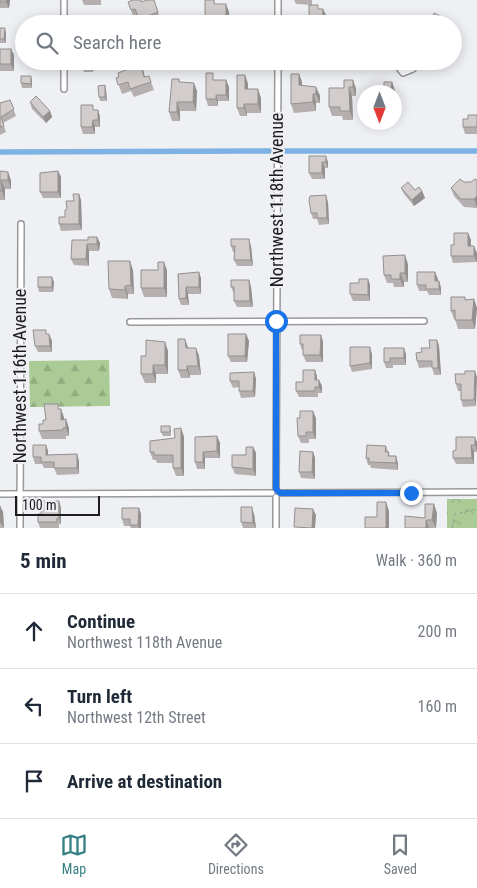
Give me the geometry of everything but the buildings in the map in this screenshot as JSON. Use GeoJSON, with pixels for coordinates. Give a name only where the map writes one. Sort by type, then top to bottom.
{"type":"FeatureCollection","features":[{"type":"Feature","properties":{"kind":"street"},"geometry":{"type":"LineString","coordinates":[[64,0],[64,15]]}},
{"type":"Feature","properties":{"kind":"street"},"geometry":{"type":"LineString","coordinates":[[278,0],[278,15]]}},
{"type":"Feature","properties":{"kind":"street"},"geometry":{"type":"LineString","coordinates":[[64,70],[64,88]]}},
{"type":"Feature","properties":{"kind":"street","name":"Northwest 118th Avenue"},"geometry":{"type":"LineString","coordinates":[[276,528],[278,70]]}},
{"type":"Feature","properties":{"kind":"street"},"geometry":{"type":"LineString","coordinates":[[400,70],[402,73],[412,70]]}},
{"type":"Feature","properties":{"kind":"street","name":"Northwest 116th Avenue"},"geometry":{"type":"LineString","coordinates":[[20,528],[21,224]]}},
{"type":"Feature","properties":{"kind":"street"},"geometry":{"type":"LineString","coordinates":[[130,322],[424,321]]}},
{"type":"Feature","properties":{"kind":"street"},"geometry":{"type":"LineString","coordinates":[[0,494],[477,492]]}},
{"type":"Feature","properties":{"kind":"path"},"geometry":{"type":"LineString","coordinates":[[452,528],[455,514],[477,509]]}},
{"type":"Feature","properties":{"kind":"green space"},"geometry":{"type":"Polygon","coordinates":[[[109,360],[110,406],[30,407],[29,361],[109,360]]]}},
{"type":"Feature","properties":{"kind":"green space"},"geometry":{"type":"Polygon","coordinates":[[[447,499],[477,499],[477,528],[447,528],[447,499]]]}},
{"type":"Feature","properties":{"kind":"waterway"},"geometry":{"type":"LineString","coordinates":[[0,152],[270,151]]}},
{"type":"Feature","properties":{"kind":"waterway"},"geometry":{"type":"LineString","coordinates":[[282,151],[477,151]]}},
{"type":"Feature","properties":{"kind":"route"},"geometry":{"type":"LineString","coordinates":[[276,321],[276,489],[280,493],[411,493]]}}]}
